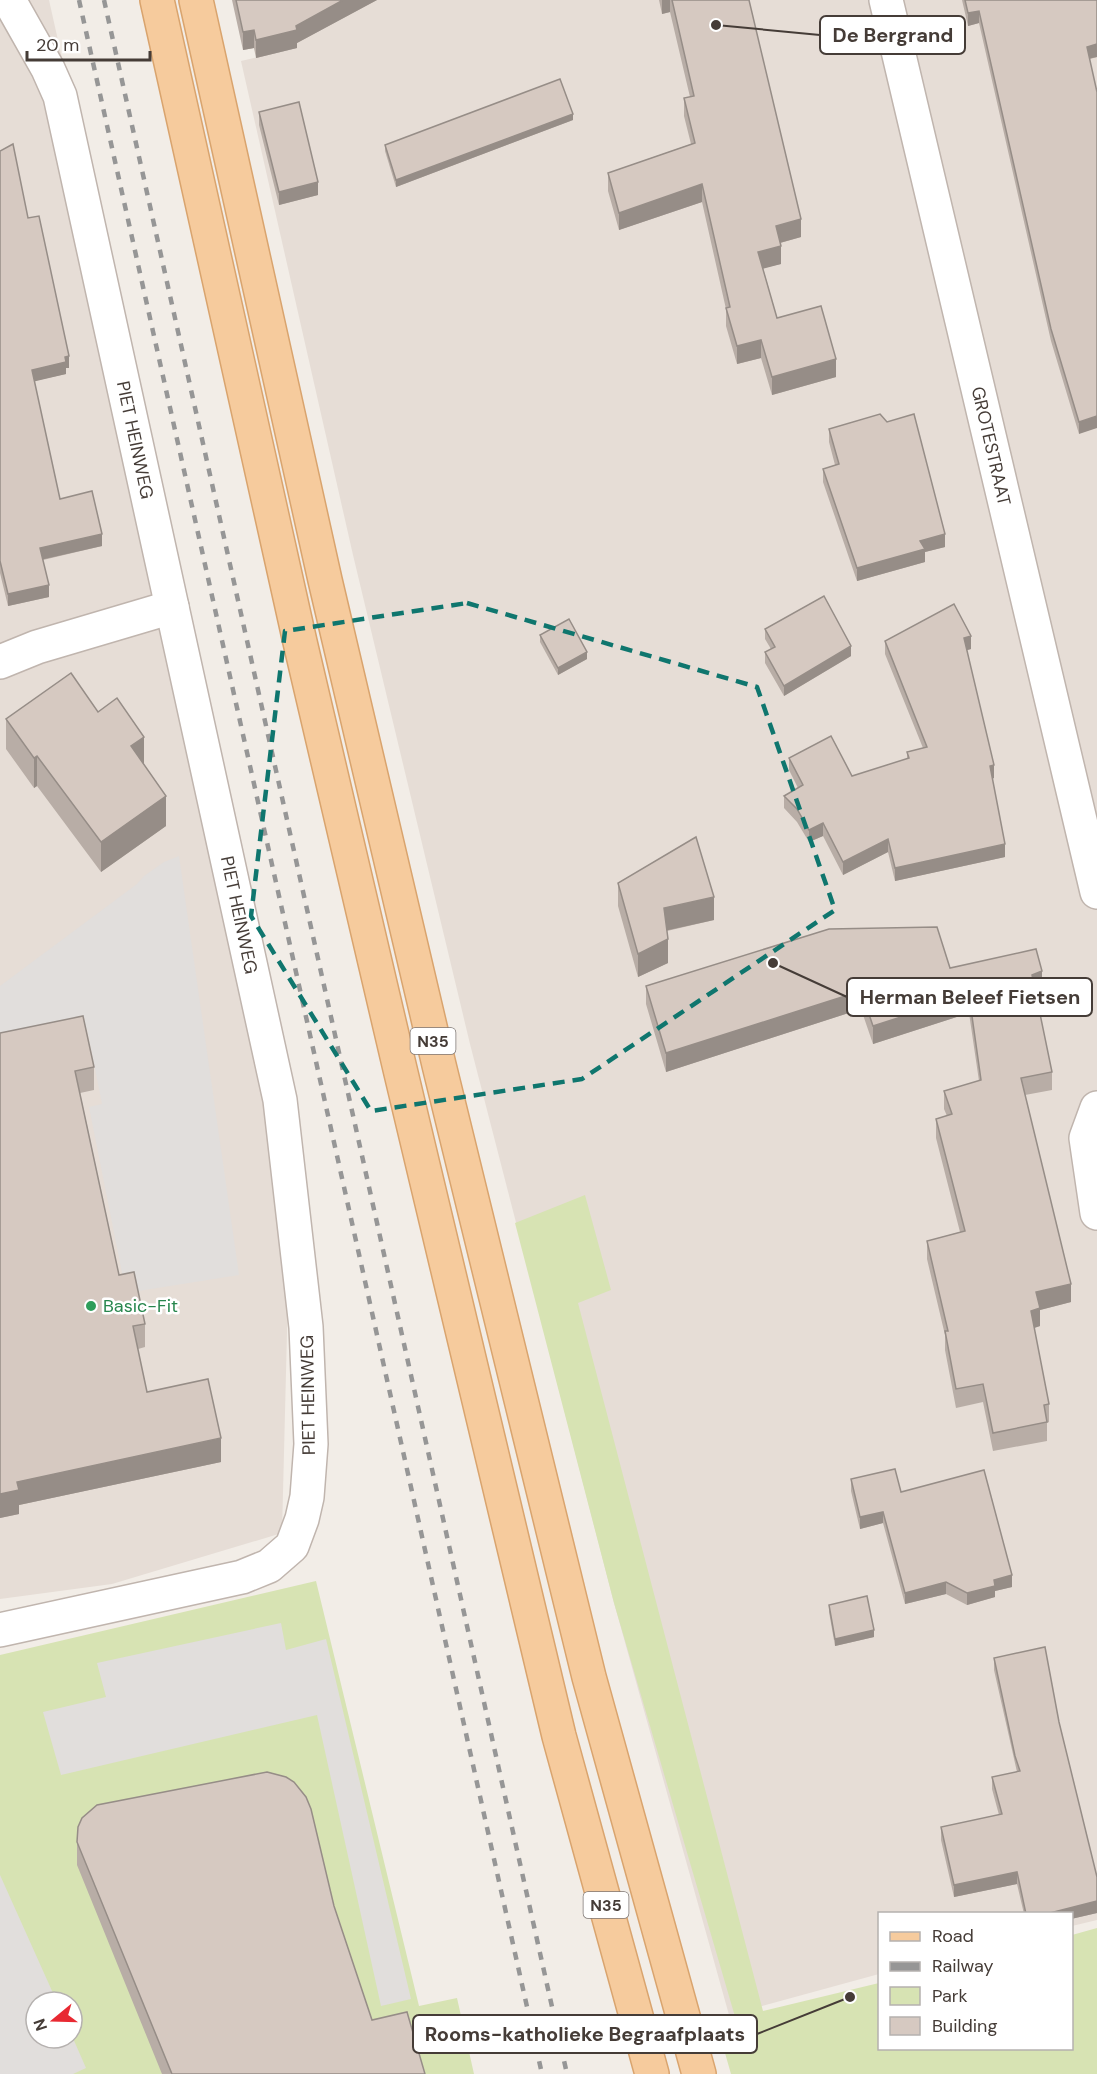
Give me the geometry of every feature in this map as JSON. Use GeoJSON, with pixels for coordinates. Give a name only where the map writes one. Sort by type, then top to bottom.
{"type":"FeatureCollection","features":[{"type":"Feature","properties":{"kind":"main road","name":"N35"},"geometry":{"type":"LineString","coordinates":[[157,0],[300,642],[452,1288],[560,1736],[652,2074]]}},
{"type":"Feature","properties":{"kind":"main road","name":"N35"},"geometry":{"type":"LineString","coordinates":[[196,0],[325,580],[447,1100],[589,1677],[699,2074]]}},
{"type":"Feature","properties":{"kind":"street","name":"PIET HEINWEG"},"geometry":{"type":"LineString","coordinates":[[0,1630],[242,1576],[269,1566],[292,1546],[302,1519],[307,1497],[311,1444],[306,1327],[279,1100],[60,96],[48,69],[9,0]]}},
{"type":"Feature","properties":{"kind":"street","name":"GROTESTRAAT"},"geometry":{"type":"LineString","coordinates":[[886,0],[1097,892]]}},
{"type":"Feature","properties":{"kind":"street"},"geometry":{"type":"LineString","coordinates":[[0,662],[37,647],[172,607]]}},
{"type":"Feature","properties":{"kind":"street"},"geometry":{"type":"LineString","coordinates":[[1097,1108],[1086,1138],[1097,1213]]}},
{"type":"Feature","properties":{"kind":"highlighted area"},"geometry":{"type":"Polygon","coordinates":[[[467,603],[757,687],[835,910],[582,1079],[371,1111],[251,916],[285,631],[467,603]]]}},
{"type":"Feature","properties":{"kind":"shaded area"},"geometry":{"type":"Polygon","coordinates":[[[0,0],[49,0],[293,1092],[282,1533],[112,1584],[0,1599],[0,0]]]}},
{"type":"Feature","properties":{"kind":"shaded area"},"geometry":{"type":"Polygon","coordinates":[[[286,0],[1097,0],[1097,1920],[1073,1926],[1073,1912],[878,1912],[878,1974],[729,2015],[614,1603],[470,1044],[353,555],[241,61],[296,48],[286,0]]]}},
{"type":"Feature","properties":{"kind":"shaded area"},"geometry":{"type":"Polygon","coordinates":[[[179,856],[239,1275],[126,1293],[89,1107],[102,1104],[87,1029],[0,1044],[0,986],[137,884],[144,876],[164,862],[179,856]]]}},
{"type":"Feature","properties":{"kind":"shaded area"},"geometry":{"type":"Polygon","coordinates":[[[281,1623],[286,1650],[326,1639],[411,1999],[381,2006],[317,1715],[61,1775],[43,1712],[106,1697],[97,1663],[281,1623]]]}},
{"type":"Feature","properties":{"kind":"shaded area"},"geometry":{"type":"Polygon","coordinates":[[[0,1875],[52,1990],[24,1990],[24,2050],[78,2050],[86,2068],[73,2074],[0,2074],[0,1875]]]}},
{"type":"Feature","properties":{"kind":"green space"},"geometry":{"type":"Polygon","coordinates":[[[585,1195],[611,1290],[578,1303],[763,2011],[878,1983],[878,2050],[1073,2050],[1073,1935],[1097,1928],[1097,2074],[731,2074],[717,2025],[736,2020],[614,1603],[515,1223],[585,1195]]]}},
{"type":"Feature","properties":{"kind":"green space"},"geometry":{"type":"Polygon","coordinates":[[[316,1581],[419,2006],[457,1998],[474,2074],[0,2074],[0,1655],[316,1581]]]}},
{"type":"Feature","properties":{"kind":"building"},"geometry":{"type":"Polygon","coordinates":[[[236,0],[343,0],[296,26],[297,30],[256,40],[254,30],[243,32],[236,0]]]}},
{"type":"Feature","properties":{"kind":"building"},"geometry":{"type":"Polygon","coordinates":[[[672,0],[749,0],[801,219],[776,226],[781,246],[758,252],[777,318],[821,306],[836,359],[772,377],[761,340],[737,346],[726,308],[730,307],[702,184],[619,213],[608,173],[695,143],[684,98],[694,96],[672,0]]]}},
{"type":"Feature","properties":{"kind":"building"},"geometry":{"type":"Polygon","coordinates":[[[965,0],[1097,0],[1097,44],[1087,47],[1097,92],[1097,416],[1079,422],[1051,329],[979,11],[968,13],[965,0]]]}},
{"type":"Feature","properties":{"kind":"building"},"geometry":{"type":"Polygon","coordinates":[[[560,79],[573,114],[396,180],[385,145],[560,79]]]}},
{"type":"Feature","properties":{"kind":"building"},"geometry":{"type":"Polygon","coordinates":[[[299,102],[318,182],[279,192],[259,112],[299,102]]]}},
{"type":"Feature","properties":{"kind":"building"},"geometry":{"type":"Polygon","coordinates":[[[13,144],[28,218],[39,216],[69,356],[65,357],[66,362],[32,370],[60,499],[92,491],[102,534],[40,548],[49,585],[8,594],[0,561],[0,151],[13,144]]]}},
{"type":"Feature","properties":{"kind":"building"},"geometry":{"type":"Polygon","coordinates":[[[880,414],[887,422],[914,414],[945,534],[920,541],[925,549],[857,568],[823,469],[839,464],[829,429],[880,414]]]}},
{"type":"Feature","properties":{"kind":"building"},"geometry":{"type":"Polygon","coordinates":[[[824,596],[851,646],[784,686],[765,652],[775,647],[765,629],[824,596]]]}},
{"type":"Feature","properties":{"kind":"building"},"geometry":{"type":"Polygon","coordinates":[[[954,604],[971,636],[964,638],[994,765],[990,766],[1005,844],[895,868],[888,839],[843,862],[823,823],[809,830],[797,809],[784,796],[803,785],[789,758],[831,736],[852,776],[909,758],[907,752],[927,747],[885,641],[954,604]]]}},
{"type":"Feature","properties":{"kind":"building"},"geometry":{"type":"Polygon","coordinates":[[[569,619],[587,652],[558,668],[540,635],[569,619]]]}},
{"type":"Feature","properties":{"kind":"building"},"geometry":{"type":"Polygon","coordinates":[[[71,673],[98,712],[117,698],[144,737],[131,746],[166,796],[101,842],[37,756],[34,758],[6,719],[71,673]]]}},
{"type":"Feature","properties":{"kind":"building"},"geometry":{"type":"Polygon","coordinates":[[[696,837],[714,897],[664,908],[668,939],[638,954],[618,883],[696,837]]]}},
{"type":"Feature","properties":{"kind":"building"},"geometry":{"type":"Polygon","coordinates":[[[937,927],[950,968],[1036,949],[1042,971],[1032,975],[1052,1072],[1021,1078],[1071,1284],[1036,1292],[1040,1308],[1031,1311],[1049,1404],[1044,1405],[1047,1422],[993,1433],[983,1384],[956,1389],[945,1331],[948,1331],[927,1241],[965,1231],[936,1119],[952,1114],[944,1091],[981,1080],[969,995],[873,1026],[861,991],[666,1053],[646,986],[829,929],[937,927]]]}},
{"type":"Feature","properties":{"kind":"building"},"geometry":{"type":"Polygon","coordinates":[[[83,1016],[94,1067],[75,1071],[119,1275],[134,1272],[145,1324],[133,1326],[147,1392],[208,1379],[221,1438],[17,1482],[19,1490],[0,1494],[0,1033],[83,1016]]]}},
{"type":"Feature","properties":{"kind":"building"},"geometry":{"type":"Polygon","coordinates":[[[895,1469],[901,1492],[984,1470],[1012,1575],[994,1580],[995,1586],[967,1593],[946,1582],[905,1593],[883,1512],[860,1517],[851,1479],[895,1469]]]}},
{"type":"Feature","properties":{"kind":"building"},"geometry":{"type":"Polygon","coordinates":[[[867,1596],[874,1630],[835,1639],[829,1605],[867,1596]]]}},
{"type":"Feature","properties":{"kind":"building"},"geometry":{"type":"Polygon","coordinates":[[[1045,1647],[1059,1722],[1097,1877],[1097,1901],[1054,1912],[1026,1912],[1017,1872],[954,1885],[941,1827],[1002,1814],[992,1777],[1020,1771],[994,1658],[1045,1647]]]}},
{"type":"Feature","properties":{"kind":"building"},"geometry":{"type":"Polygon","coordinates":[[[267,1772],[286,1777],[294,1782],[306,1797],[311,1809],[334,1906],[372,2020],[407,2012],[425,2074],[172,2074],[77,1842],[78,1827],[82,1818],[97,1805],[267,1772]]]}},
{"type":"Feature","properties":{"kind":"railway"},"geometry":{"type":"LineString","coordinates":[[79,0],[542,2074]]}},
{"type":"Feature","properties":{"kind":"railway"},"geometry":{"type":"LineString","coordinates":[[104,0],[567,2074]]}},
{"type":"Feature","properties":{"kind":"place","name":"De Bergrand"},"geometry":{"type":"Point","coordinates":[716,25]}},
{"type":"Feature","properties":{"kind":"place","name":"Herman Beleef Fietsen"},"geometry":{"type":"Point","coordinates":[773,963]}},
{"type":"Feature","properties":{"kind":"place","name":"Basic-Fit"},"geometry":{"type":"Point","coordinates":[91,1306]}},
{"type":"Feature","properties":{"kind":"place","name":"Rooms-katholieke Begraafplaats"},"geometry":{"type":"Point","coordinates":[850,1997]}}]}
